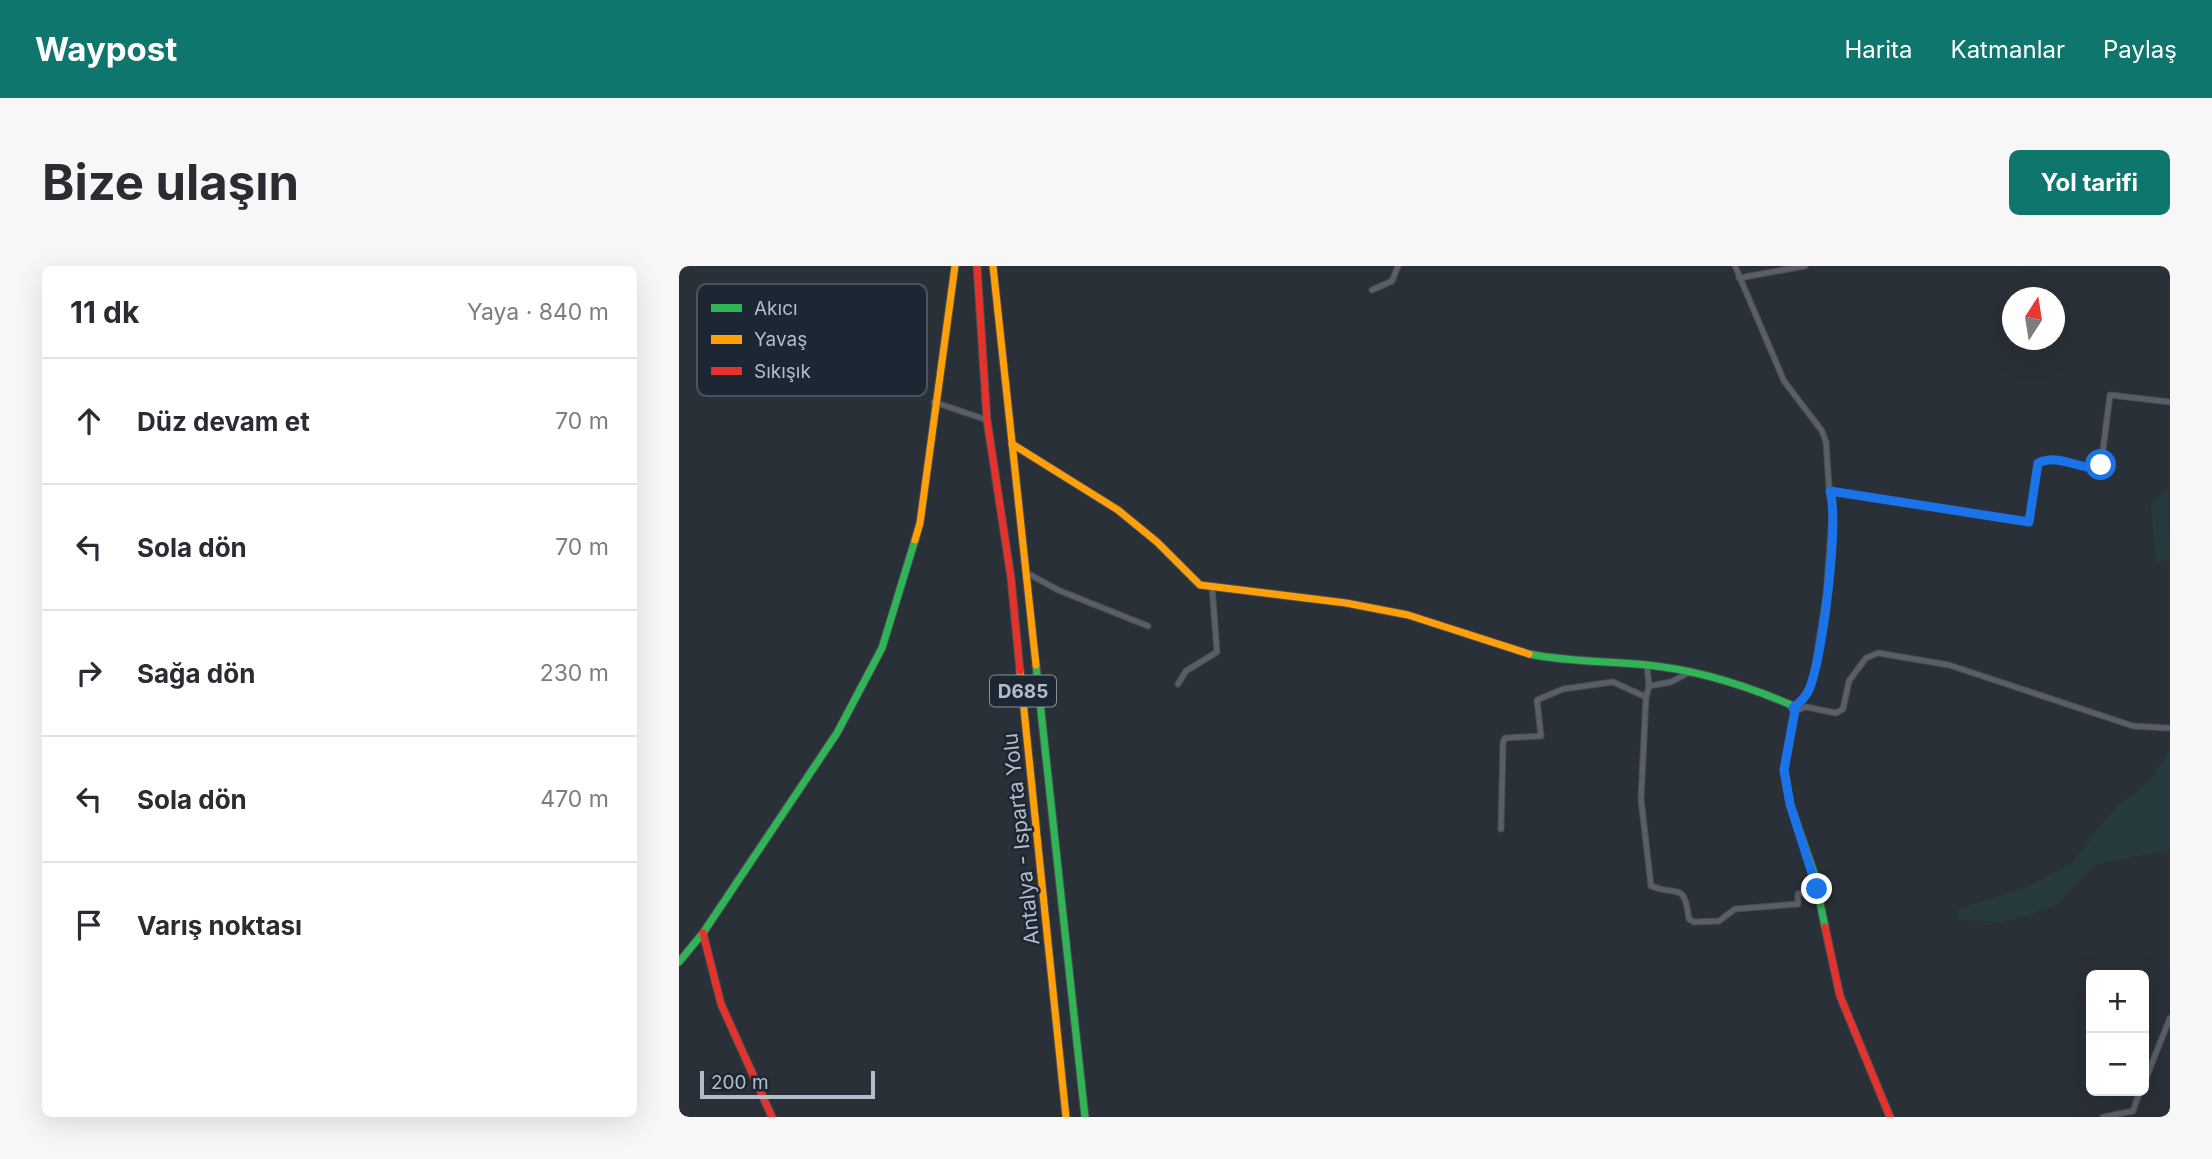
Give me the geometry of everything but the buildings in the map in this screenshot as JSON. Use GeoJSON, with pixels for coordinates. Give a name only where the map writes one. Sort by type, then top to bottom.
{"type":"FeatureCollection","features":[{"type":"Feature","properties":{"kind":"main road"},"geometry":{"type":"LineString","coordinates":[[679,962],[703,933],[837,733],[882,648],[920,523],[934,402],[955,266]]}},
{"type":"Feature","properties":{"kind":"main road","name":"Antalya - Isparta Yolu"},"geometry":{"type":"LineString","coordinates":[[977,266],[987,420],[1011,578],[1066,1117]]}},
{"type":"Feature","properties":{"kind":"main road","name":"Antalya - Isparta Yolu"},"geometry":{"type":"LineString","coordinates":[[993,266],[1084,1117]]}},
{"type":"Feature","properties":{"kind":"main road"},"geometry":{"type":"LineString","coordinates":[[1012,444],[1059,470],[1115,507],[1154,538],[1189,578],[1200,585],[1346,603],[1408,615],[1556,660],[1647,665],[1738,682],[1794,709],[1784,770],[1790,804],[1817,889],[1840,996],[1890,1117]]}},
{"type":"Feature","properties":{"kind":"main road"},"geometry":{"type":"LineString","coordinates":[[703,933],[708,967],[742,1055],[772,1117]]}},
{"type":"Feature","properties":{"kind":"street"},"geometry":{"type":"LineString","coordinates":[[1372,290],[1392,281],[1398,266]]}},
{"type":"Feature","properties":{"kind":"street"},"geometry":{"type":"LineString","coordinates":[[1735,266],[1784,381],[1822,431],[1826,442],[1833,504],[1819,653],[1809,690],[1794,709]]}},
{"type":"Feature","properties":{"kind":"street"},"geometry":{"type":"LineString","coordinates":[[1739,278],[1805,266]]}},
{"type":"Feature","properties":{"kind":"street"},"geometry":{"type":"LineString","coordinates":[[1830,491],[2029,522],[2038,463],[2054,457],[2091,467],[2101,465],[2110,395],[2170,402]]}},
{"type":"Feature","properties":{"kind":"street"},"geometry":{"type":"LineString","coordinates":[[934,402],[987,420]]}},
{"type":"Feature","properties":{"kind":"street"},"geometry":{"type":"LineString","coordinates":[[1024,572],[1058,590],[1148,626]]}},
{"type":"Feature","properties":{"kind":"street"},"geometry":{"type":"LineString","coordinates":[[1178,684],[1186,671],[1217,652],[1212,586]]}},
{"type":"Feature","properties":{"kind":"street"},"geometry":{"type":"LineString","coordinates":[[1794,709],[1806,707],[1836,713],[1843,709],[1849,681],[1866,658],[1878,653],[1949,665],[2133,726],[2168,728]]}},
{"type":"Feature","properties":{"kind":"street"},"geometry":{"type":"LineString","coordinates":[[1647,665],[1649,686],[1646,697],[1641,799],[1651,886],[1681,891],[1685,895],[1689,919],[1694,922],[1719,921],[1735,909],[1798,904],[1798,894],[1817,889]]}},
{"type":"Feature","properties":{"kind":"street"},"geometry":{"type":"LineString","coordinates":[[1649,686],[1671,682],[1688,673]]}},
{"type":"Feature","properties":{"kind":"street"},"geometry":{"type":"LineString","coordinates":[[1501,829],[1503,742],[1505,738],[1541,736],[1537,700],[1563,689],[1613,682],[1646,697]]}},
{"type":"Feature","properties":{"kind":"street"},"geometry":{"type":"LineString","coordinates":[[2149,1070],[2170,1018]]}},
{"type":"Feature","properties":{"kind":"street"},"geometry":{"type":"LineString","coordinates":[[2103,1117],[2126,1116],[2133,1111],[2138,1096]]}},
{"type":"Feature","properties":{"kind":"green space"},"geometry":{"type":"Polygon","coordinates":[[[2168,488],[2170,561],[2156,561],[2151,504],[2168,488]]]}},
{"type":"Feature","properties":{"kind":"green space"},"geometry":{"type":"Polygon","coordinates":[[[2170,749],[2170,850],[2096,864],[2056,905],[2022,917],[1998,922],[1957,919],[1958,909],[2028,887],[2072,863],[2110,814],[2151,779],[2170,749]]]}},
{"type":"Feature","properties":{"kind":"traffic: fast"},"geometry":{"type":"LineString","coordinates":[[679,962],[703,933],[837,733],[882,648],[915,540]]}},
{"type":"Feature","properties":{"kind":"traffic: fast"},"geometry":{"type":"LineString","coordinates":[[1529,654],[1685,671],[1739,685],[1791,705],[1795,711],[1784,770],[1790,804],[1814,873],[1825,927]]}},
{"type":"Feature","properties":{"kind":"traffic: fast"},"geometry":{"type":"LineString","coordinates":[[1036,665],[1085,1117]]}},
{"type":"Feature","properties":{"kind":"traffic: slow"},"geometry":{"type":"LineString","coordinates":[[915,540],[920,523],[955,266]]}},
{"type":"Feature","properties":{"kind":"traffic: slow"},"geometry":{"type":"LineString","coordinates":[[993,266],[1036,665]]}},
{"type":"Feature","properties":{"kind":"traffic: slow"},"geometry":{"type":"LineString","coordinates":[[1012,444],[1118,510],[1157,542],[1200,585],[1346,603],[1408,615],[1529,654]]}},
{"type":"Feature","properties":{"kind":"traffic: slow"},"geometry":{"type":"LineString","coordinates":[[1020,671],[1066,1117]]}},
{"type":"Feature","properties":{"kind":"traffic: jam"},"geometry":{"type":"LineString","coordinates":[[977,266],[987,420],[1011,578],[1020,671]]}},
{"type":"Feature","properties":{"kind":"traffic: jam"},"geometry":{"type":"LineString","coordinates":[[1825,927],[1840,996],[1890,1117]]}},
{"type":"Feature","properties":{"kind":"traffic: jam"},"geometry":{"type":"LineString","coordinates":[[703,933],[721,1004],[772,1117]]}},
{"type":"Feature","properties":{"kind":"route"},"geometry":{"type":"LineString","coordinates":[[1817,889],[1790,804],[1784,770],[1795,710],[1793,708],[1804,699],[1809,690],[1819,653],[1831,538],[1833,504],[1830,491],[2029,522],[2038,463],[2054,457],[2091,467],[2097,468],[2101,465]]}}]}
